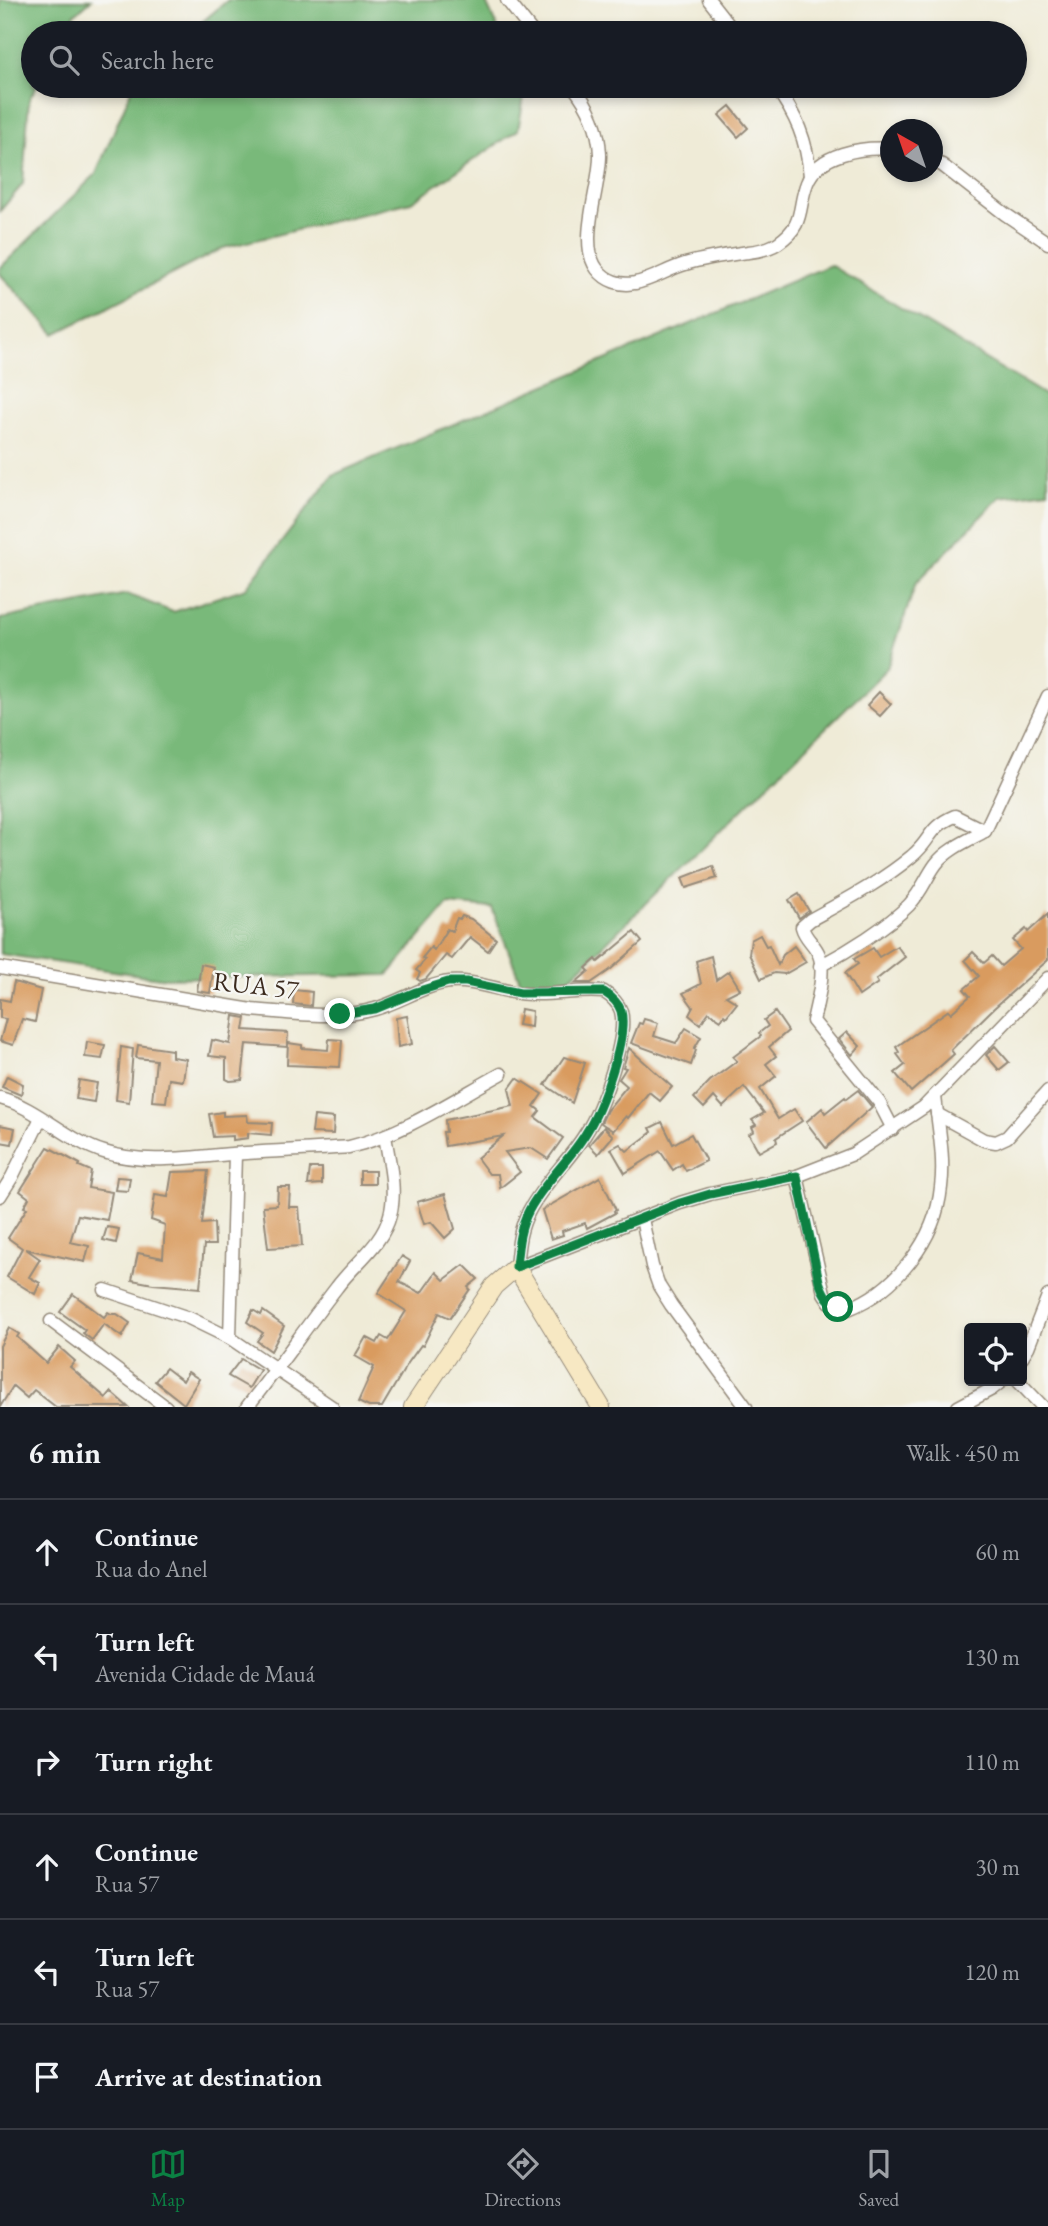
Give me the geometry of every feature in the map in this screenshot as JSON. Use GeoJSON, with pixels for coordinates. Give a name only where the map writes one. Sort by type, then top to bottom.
{"type":"FeatureCollection","features":[{"type":"Feature","properties":{"kind":"street"},"geometry":{"type":"LineString","coordinates":[[507,0],[524,21]]}},
{"type":"Feature","properties":{"kind":"street"},"geometry":{"type":"LineString","coordinates":[[709,0],[726,21]]}},
{"type":"Feature","properties":{"kind":"street"},"geometry":{"type":"LineString","coordinates":[[581,98],[598,134],[600,156],[589,245],[591,257],[596,268],[614,282],[634,284],[685,264],[760,251],[776,245],[790,233],[797,222],[810,176],[808,152],[792,109],[784,98]]}},
{"type":"Feature","properties":{"kind":"street"},"geometry":{"type":"LineString","coordinates":[[810,176],[837,156],[852,150],[880,148]]}},
{"type":"Feature","properties":{"kind":"street"},"geometry":{"type":"LineString","coordinates":[[943,168],[1048,243]]}},
{"type":"Feature","properties":{"kind":"street"},"geometry":{"type":"LineString","coordinates":[[820,965],[846,952],[906,908],[923,891],[937,863],[954,848],[985,831],[1048,696]]}},
{"type":"Feature","properties":{"kind":"street"},"geometry":{"type":"LineString","coordinates":[[893,1129],[879,1102],[813,1021],[821,983],[820,955],[804,936],[802,927],[873,885],[915,854],[938,824],[955,816],[985,831]]}},
{"type":"Feature","properties":{"kind":"street","name":"RUA 57"},"geometry":{"type":"LineString","coordinates":[[0,968],[252,1010],[295,1013],[340,1014],[375,1009],[448,982],[466,982],[520,993],[604,992],[615,999],[621,1010],[623,1024],[618,1051],[603,1097],[588,1131],[537,1196],[528,1212],[520,1230],[516,1267]]}},
{"type":"Feature","properties":{"kind":"street"},"geometry":{"type":"LineString","coordinates":[[413,1407],[494,1286],[516,1267],[680,1203],[797,1176],[853,1154],[893,1129],[935,1096],[1048,978]]}},
{"type":"Feature","properties":{"kind":"street"},"geometry":{"type":"LineString","coordinates":[[0,1098],[27,1108],[86,1145],[106,1153],[142,1159],[349,1147],[385,1136],[501,1074]]}},
{"type":"Feature","properties":{"kind":"street"},"geometry":{"type":"LineString","coordinates":[[937,1114],[984,1140],[996,1142],[1007,1137],[1048,1091]]}},
{"type":"Feature","properties":{"kind":"street"},"geometry":{"type":"LineString","coordinates":[[797,1176],[824,1293],[830,1302],[848,1309],[866,1302],[883,1291],[906,1265],[924,1240],[936,1212],[942,1186],[935,1096]]}},
{"type":"Feature","properties":{"kind":"street"},"geometry":{"type":"LineString","coordinates":[[0,1196],[41,1118]]}},
{"type":"Feature","properties":{"kind":"street"},"geometry":{"type":"LineString","coordinates":[[247,1407],[278,1369],[338,1285],[382,1234],[390,1218],[393,1202],[385,1136]]}},
{"type":"Feature","properties":{"kind":"street"},"geometry":{"type":"LineString","coordinates":[[230,1338],[235,1154]]}},
{"type":"Feature","properties":{"kind":"street"},"geometry":{"type":"LineString","coordinates":[[642,1219],[659,1286],[746,1407]]}},
{"type":"Feature","properties":{"kind":"street"},"geometry":{"type":"LineString","coordinates":[[516,1267],[601,1407]]}},
{"type":"Feature","properties":{"kind":"street"},"geometry":{"type":"LineString","coordinates":[[105,1290],[189,1318],[230,1338],[332,1407]]}},
{"type":"Feature","properties":{"kind":"street"},"geometry":{"type":"LineString","coordinates":[[1027,1345],[1048,1296]]}},
{"type":"Feature","properties":{"kind":"street"},"geometry":{"type":"LineString","coordinates":[[51,1321],[166,1407]]}},
{"type":"Feature","properties":{"kind":"street"},"geometry":{"type":"LineString","coordinates":[[958,1407],[996,1386]]}},
{"type":"Feature","properties":{"kind":"street"},"geometry":{"type":"LineString","coordinates":[[1024,1386],[1046,1406]]}},
{"type":"Feature","properties":{"kind":"green space"},"geometry":{"type":"Polygon","coordinates":[[[0,0],[91,0],[71,21],[21,21],[21,98],[30,98],[23,184],[0,211],[0,0]]]}},
{"type":"Feature","properties":{"kind":"green space"},"geometry":{"type":"Polygon","coordinates":[[[228,0],[485,0],[495,21],[203,21],[228,0]]]}},
{"type":"Feature","properties":{"kind":"green space"},"geometry":{"type":"Polygon","coordinates":[[[128,98],[524,98],[518,130],[411,202],[223,248],[55,334],[0,274],[0,268],[96,174],[128,98]]]}},
{"type":"Feature","properties":{"kind":"green space"},"geometry":{"type":"Polygon","coordinates":[[[830,265],[1048,397],[1048,491],[1000,497],[916,583],[887,668],[567,981],[522,986],[492,908],[448,904],[388,975],[160,978],[0,954],[0,619],[127,594],[173,612],[246,588],[333,475],[830,265]]]}},
{"type":"Feature","properties":{"kind":"building"},"geometry":{"type":"Polygon","coordinates":[[[730,106],[748,128],[738,137],[719,115],[730,106]]]}},
{"type":"Feature","properties":{"kind":"building"},"geometry":{"type":"Polygon","coordinates":[[[879,692],[891,704],[880,716],[867,705],[879,692]]]}},
{"type":"Feature","properties":{"kind":"building"},"geometry":{"type":"Polygon","coordinates":[[[713,866],[717,878],[686,888],[682,878],[713,866]]]}},
{"type":"Feature","properties":{"kind":"building"},"geometry":{"type":"Polygon","coordinates":[[[799,894],[809,911],[799,918],[789,900],[799,894]]]}},
{"type":"Feature","properties":{"kind":"building"},"geometry":{"type":"Polygon","coordinates":[[[1048,914],[1048,960],[994,1008],[951,1050],[954,1054],[911,1092],[895,1073],[905,1065],[897,1054],[899,1052],[896,1047],[949,1010],[951,1013],[970,996],[964,989],[979,976],[965,960],[973,952],[984,963],[992,956],[1001,966],[1021,949],[1013,940],[1026,929],[1028,932],[1048,914]]]}},
{"type":"Feature","properties":{"kind":"building"},"geometry":{"type":"Polygon","coordinates":[[[462,916],[471,919],[496,939],[488,951],[470,937],[452,959],[446,955],[426,979],[417,979],[420,973],[416,970],[425,960],[422,958],[431,947],[434,950],[447,929],[452,931],[457,918],[462,916]]]}},
{"type":"Feature","properties":{"kind":"building"},"geometry":{"type":"Polygon","coordinates":[[[634,932],[642,942],[610,970],[591,983],[575,983],[589,971],[586,968],[596,959],[598,962],[634,932]]]}},
{"type":"Feature","properties":{"kind":"building"},"geometry":{"type":"Polygon","coordinates":[[[760,935],[766,946],[769,945],[778,965],[783,955],[794,946],[806,962],[785,974],[774,973],[761,979],[749,954],[751,940],[760,935]]]}},
{"type":"Feature","properties":{"kind":"building"},"geometry":{"type":"Polygon","coordinates":[[[897,946],[905,957],[876,980],[878,983],[859,996],[845,973],[858,964],[854,959],[873,948],[879,957],[897,946]]]}},
{"type":"Feature","properties":{"kind":"building"},"geometry":{"type":"Polygon","coordinates":[[[711,956],[716,980],[729,971],[740,989],[726,996],[737,1003],[726,1017],[724,1015],[721,1020],[709,1012],[700,1024],[689,1015],[693,1007],[683,993],[701,984],[696,961],[711,956]]]}},
{"type":"Feature","properties":{"kind":"building"},"geometry":{"type":"Polygon","coordinates":[[[201,964],[214,967],[210,993],[197,991],[201,964]]]}},
{"type":"Feature","properties":{"kind":"building"},"geometry":{"type":"Polygon","coordinates":[[[14,982],[41,990],[35,1022],[22,1019],[13,1045],[0,1041],[6,1019],[0,1018],[0,999],[10,1001],[14,982]]]}},
{"type":"Feature","properties":{"kind":"building"},"geometry":{"type":"Polygon","coordinates":[[[294,990],[312,992],[311,1006],[293,1004],[294,990]]]}},
{"type":"Feature","properties":{"kind":"building"},"geometry":{"type":"Polygon","coordinates":[[[521,1009],[532,1011],[531,1027],[518,1025],[521,1009]]]}},
{"type":"Feature","properties":{"kind":"building"},"geometry":{"type":"Polygon","coordinates":[[[775,1012],[788,1031],[769,1047],[776,1056],[766,1064],[776,1076],[760,1089],[778,1119],[794,1109],[802,1121],[776,1138],[777,1142],[759,1152],[749,1134],[754,1131],[752,1127],[756,1125],[752,1120],[764,1113],[744,1087],[723,1107],[714,1097],[704,1108],[694,1098],[710,1081],[737,1061],[733,1057],[761,1036],[759,1033],[768,1026],[764,1020],[775,1012]]]}},
{"type":"Feature","properties":{"kind":"building"},"geometry":{"type":"Polygon","coordinates":[[[234,1016],[246,1018],[244,1030],[288,1033],[287,1047],[246,1044],[242,1080],[230,1081],[226,1079],[226,1058],[209,1056],[212,1040],[230,1044],[234,1016]]]}},
{"type":"Feature","properties":{"kind":"building"},"geometry":{"type":"Polygon","coordinates":[[[407,1016],[412,1044],[398,1047],[396,1018],[407,1016]]]}},
{"type":"Feature","properties":{"kind":"building"},"geometry":{"type":"Polygon","coordinates":[[[644,1019],[658,1023],[654,1036],[676,1043],[686,1028],[701,1037],[694,1049],[696,1050],[691,1065],[631,1043],[639,1023],[642,1024],[644,1019]]]}},
{"type":"Feature","properties":{"kind":"building"},"geometry":{"type":"Polygon","coordinates":[[[847,1032],[860,1046],[852,1055],[839,1039],[847,1032]]]}},
{"type":"Feature","properties":{"kind":"building"},"geometry":{"type":"Polygon","coordinates":[[[329,1039],[342,1040],[340,1067],[287,1065],[288,1043],[302,1045],[302,1048],[328,1050],[329,1039]]]}},
{"type":"Feature","properties":{"kind":"building"},"geometry":{"type":"Polygon","coordinates":[[[87,1042],[105,1045],[102,1059],[85,1057],[87,1042]]]}},
{"type":"Feature","properties":{"kind":"building"},"geometry":{"type":"Polygon","coordinates":[[[138,1045],[172,1050],[172,1057],[186,1059],[183,1081],[169,1079],[166,1102],[152,1101],[156,1060],[136,1058],[138,1045]]]}},
{"type":"Feature","properties":{"kind":"building"},"geometry":{"type":"Polygon","coordinates":[[[995,1046],[1009,1062],[999,1070],[986,1055],[995,1046]]]}},
{"type":"Feature","properties":{"kind":"building"},"geometry":{"type":"Polygon","coordinates":[[[121,1047],[133,1049],[129,1102],[116,1100],[121,1047]]]}},
{"type":"Feature","properties":{"kind":"building"},"geometry":{"type":"Polygon","coordinates":[[[629,1048],[672,1087],[660,1101],[649,1092],[628,1118],[626,1116],[613,1131],[601,1123],[607,1110],[627,1086],[619,1079],[626,1068],[623,1067],[629,1048]]]}},
{"type":"Feature","properties":{"kind":"building"},"geometry":{"type":"Polygon","coordinates":[[[564,1057],[585,1063],[572,1103],[545,1085],[564,1057]]]}},
{"type":"Feature","properties":{"kind":"building"},"geometry":{"type":"Polygon","coordinates":[[[7,1076],[23,1084],[21,1095],[2,1087],[7,1076]]]}},
{"type":"Feature","properties":{"kind":"building"},"geometry":{"type":"Polygon","coordinates":[[[517,1078],[542,1094],[534,1106],[540,1111],[535,1117],[563,1138],[548,1159],[531,1148],[505,1152],[520,1172],[500,1188],[498,1174],[489,1174],[477,1158],[503,1136],[445,1146],[443,1132],[446,1132],[445,1120],[513,1106],[509,1089],[517,1078]]]}},
{"type":"Feature","properties":{"kind":"building"},"geometry":{"type":"Polygon","coordinates":[[[79,1080],[97,1083],[94,1102],[76,1099],[79,1080]]]}},
{"type":"Feature","properties":{"kind":"building"},"geometry":{"type":"Polygon","coordinates":[[[858,1090],[872,1107],[826,1148],[806,1122],[822,1108],[825,1113],[858,1090]]]}},
{"type":"Feature","properties":{"kind":"building"},"geometry":{"type":"Polygon","coordinates":[[[223,1112],[223,1116],[247,1115],[248,1122],[272,1123],[271,1135],[248,1133],[248,1138],[233,1140],[233,1136],[213,1137],[209,1114],[223,1112]]]}},
{"type":"Feature","properties":{"kind":"building"},"geometry":{"type":"Polygon","coordinates":[[[314,1116],[334,1118],[333,1134],[312,1133],[314,1116]]]}},
{"type":"Feature","properties":{"kind":"building"},"geometry":{"type":"Polygon","coordinates":[[[662,1122],[673,1144],[691,1134],[706,1161],[686,1171],[682,1164],[673,1170],[660,1151],[625,1173],[611,1149],[620,1144],[627,1151],[652,1132],[650,1128],[662,1122]]]}},
{"type":"Feature","properties":{"kind":"building"},"geometry":{"type":"Polygon","coordinates":[[[0,1125],[15,1128],[12,1144],[0,1142],[0,1125]]]}},
{"type":"Feature","properties":{"kind":"building"},"geometry":{"type":"Polygon","coordinates":[[[604,1127],[613,1136],[598,1154],[589,1145],[604,1127]]]}},
{"type":"Feature","properties":{"kind":"building"},"geometry":{"type":"Polygon","coordinates":[[[48,1147],[91,1171],[88,1188],[112,1192],[107,1220],[78,1215],[70,1242],[89,1246],[85,1262],[26,1249],[40,1259],[29,1277],[40,1283],[35,1294],[7,1277],[22,1248],[8,1238],[27,1208],[24,1207],[29,1198],[20,1191],[48,1147]]]}},
{"type":"Feature","properties":{"kind":"building"},"geometry":{"type":"Polygon","coordinates":[[[310,1168],[322,1168],[322,1184],[308,1185],[310,1168]]]}},
{"type":"Feature","properties":{"kind":"building"},"geometry":{"type":"Polygon","coordinates":[[[208,1171],[202,1224],[214,1223],[215,1245],[204,1245],[200,1288],[132,1280],[138,1253],[163,1258],[165,1225],[151,1220],[155,1195],[168,1197],[172,1172],[208,1171]]]}},
{"type":"Feature","properties":{"kind":"building"},"geometry":{"type":"Polygon","coordinates":[[[360,1171],[375,1171],[375,1184],[360,1184],[360,1171]]]}},
{"type":"Feature","properties":{"kind":"building"},"geometry":{"type":"Polygon","coordinates":[[[117,1177],[130,1178],[128,1191],[115,1190],[117,1177]]]}},
{"type":"Feature","properties":{"kind":"building"},"geometry":{"type":"Polygon","coordinates":[[[600,1177],[615,1213],[587,1228],[585,1223],[562,1231],[563,1235],[551,1239],[542,1210],[600,1177]]]}},
{"type":"Feature","properties":{"kind":"building"},"geometry":{"type":"Polygon","coordinates":[[[278,1187],[290,1187],[289,1207],[299,1207],[302,1246],[268,1248],[263,1206],[277,1205],[278,1187]]]}},
{"type":"Feature","properties":{"kind":"building"},"geometry":{"type":"Polygon","coordinates":[[[445,1194],[455,1229],[445,1238],[431,1222],[424,1224],[417,1202],[445,1194]]]}},
{"type":"Feature","properties":{"kind":"building"},"geometry":{"type":"Polygon","coordinates":[[[107,1227],[119,1229],[116,1243],[103,1240],[107,1227]]]}},
{"type":"Feature","properties":{"kind":"building"},"geometry":{"type":"Polygon","coordinates":[[[402,1256],[410,1261],[399,1282],[421,1293],[436,1272],[444,1280],[464,1265],[478,1279],[468,1287],[470,1289],[450,1318],[439,1313],[423,1346],[421,1345],[408,1363],[382,1407],[369,1407],[358,1402],[374,1367],[355,1356],[366,1337],[377,1343],[381,1336],[388,1340],[406,1311],[378,1293],[402,1256]]]}},
{"type":"Feature","properties":{"kind":"building"},"geometry":{"type":"Polygon","coordinates":[[[73,1294],[104,1317],[108,1312],[117,1314],[130,1323],[122,1337],[104,1324],[92,1340],[83,1333],[85,1330],[60,1312],[73,1294]]]}},
{"type":"Feature","properties":{"kind":"building"},"geometry":{"type":"Polygon","coordinates":[[[253,1310],[261,1315],[263,1311],[284,1326],[271,1351],[257,1341],[263,1333],[247,1322],[253,1310]]]}},
{"type":"Feature","properties":{"kind":"building"},"geometry":{"type":"Polygon","coordinates":[[[9,1328],[19,1334],[17,1337],[46,1363],[59,1347],[75,1361],[70,1367],[106,1398],[111,1392],[128,1407],[56,1407],[34,1390],[27,1398],[13,1386],[0,1407],[0,1346],[9,1328]]]}},
{"type":"Feature","properties":{"kind":"building"},"geometry":{"type":"Polygon","coordinates":[[[241,1359],[260,1370],[249,1388],[228,1376],[241,1359]]]}},
{"type":"Feature","properties":{"kind":"building"},"geometry":{"type":"Polygon","coordinates":[[[166,1368],[183,1381],[188,1372],[199,1379],[184,1404],[155,1381],[166,1368]]]}},
{"type":"Feature","properties":{"kind":"route"},"geometry":{"type":"LineString","coordinates":[[340,1014],[375,1009],[448,982],[466,982],[520,993],[567,994],[590,990],[604,992],[615,999],[621,1010],[623,1024],[618,1051],[603,1097],[588,1131],[537,1196],[528,1212],[520,1230],[516,1267],[680,1203],[797,1176],[819,1281],[830,1302],[838,1307]]}}]}
